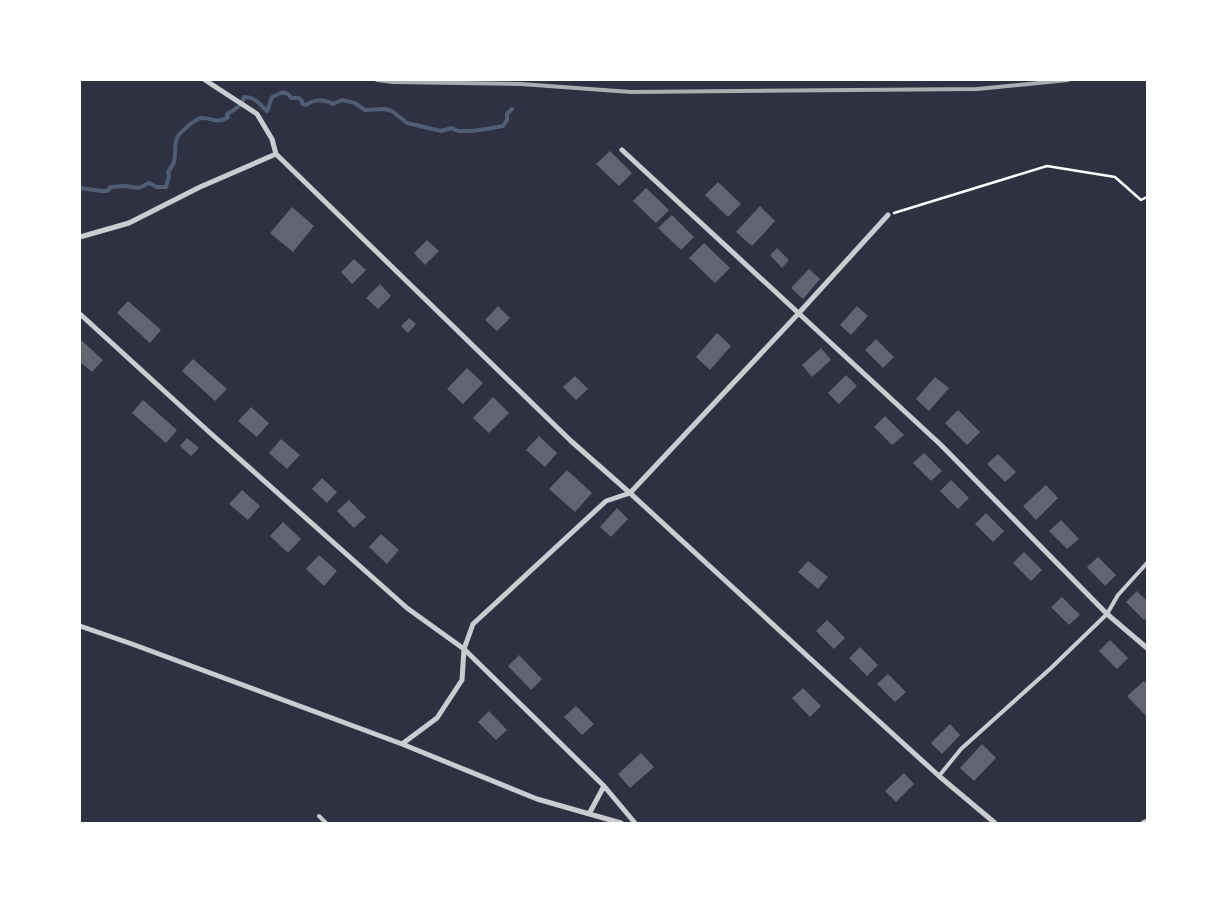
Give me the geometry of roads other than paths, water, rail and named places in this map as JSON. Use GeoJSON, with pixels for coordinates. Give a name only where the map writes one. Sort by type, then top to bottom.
{"type":"FeatureCollection","features":[{"type":"Feature","properties":{"kind":"street"},"geometry":{"type":"LineString","coordinates":[[205,80],[256,114],[272,139],[276,154],[571,441],[828,676],[939,776],[995,823]]}},
{"type":"Feature","properties":{"kind":"street"},"geometry":{"type":"LineString","coordinates":[[622,150],[941,445],[1107,614],[1147,648]]}},
{"type":"Feature","properties":{"kind":"street"},"geometry":{"type":"LineString","coordinates":[[80,237],[129,223],[200,187],[276,154]]}},
{"type":"Feature","properties":{"kind":"street"},"geometry":{"type":"LineString","coordinates":[[402,744],[437,718],[462,680],[464,649],[473,624],[606,501],[630,493],[888,215]]}},
{"type":"Feature","properties":{"kind":"street"},"geometry":{"type":"LineString","coordinates":[[80,314],[407,608],[464,649],[604,786],[635,823]]}},
{"type":"Feature","properties":{"kind":"street"},"geometry":{"type":"LineString","coordinates":[[80,626],[402,744],[537,799],[621,823]]}},
{"type":"Feature","properties":{"kind":"street"},"geometry":{"type":"LineString","coordinates":[[589,814],[604,786]]}},
{"type":"Feature","properties":{"kind":"street"},"geometry":{"type":"LineString","coordinates":[[1143,823],[1147,821]]}},
{"type":"Feature","properties":{"kind":"lane"},"geometry":{"type":"LineString","coordinates":[[939,776],[961,750],[1107,614],[1118,595],[1147,563]]}},
{"type":"Feature","properties":{"kind":"lane"},"geometry":{"type":"LineString","coordinates":[[319,816],[326,823]]}},
{"type":"Feature","properties":{"kind":"waterway"},"geometry":{"type":"LineString","coordinates":[[80,188],[107,191],[111,187],[139,188],[149,183],[157,187],[166,187],[169,176],[168,172],[174,162],[176,141],[181,133],[198,119],[205,118],[217,121],[228,117],[227,114],[240,105],[244,97],[259,103],[267,111],[272,97],[283,92],[291,98],[299,98],[302,104],[306,105],[316,101],[333,104],[342,100],[355,103],[365,110],[385,109],[392,111],[407,123],[441,131],[452,128],[458,131],[473,131],[503,126],[507,120],[507,114],[512,109]]}},
{"type":"Feature","properties":{"kind":"railway"},"geometry":{"type":"LineString","coordinates":[[377,80],[393,82],[521,84],[631,92],[977,89],[1068,80]]}}]}
